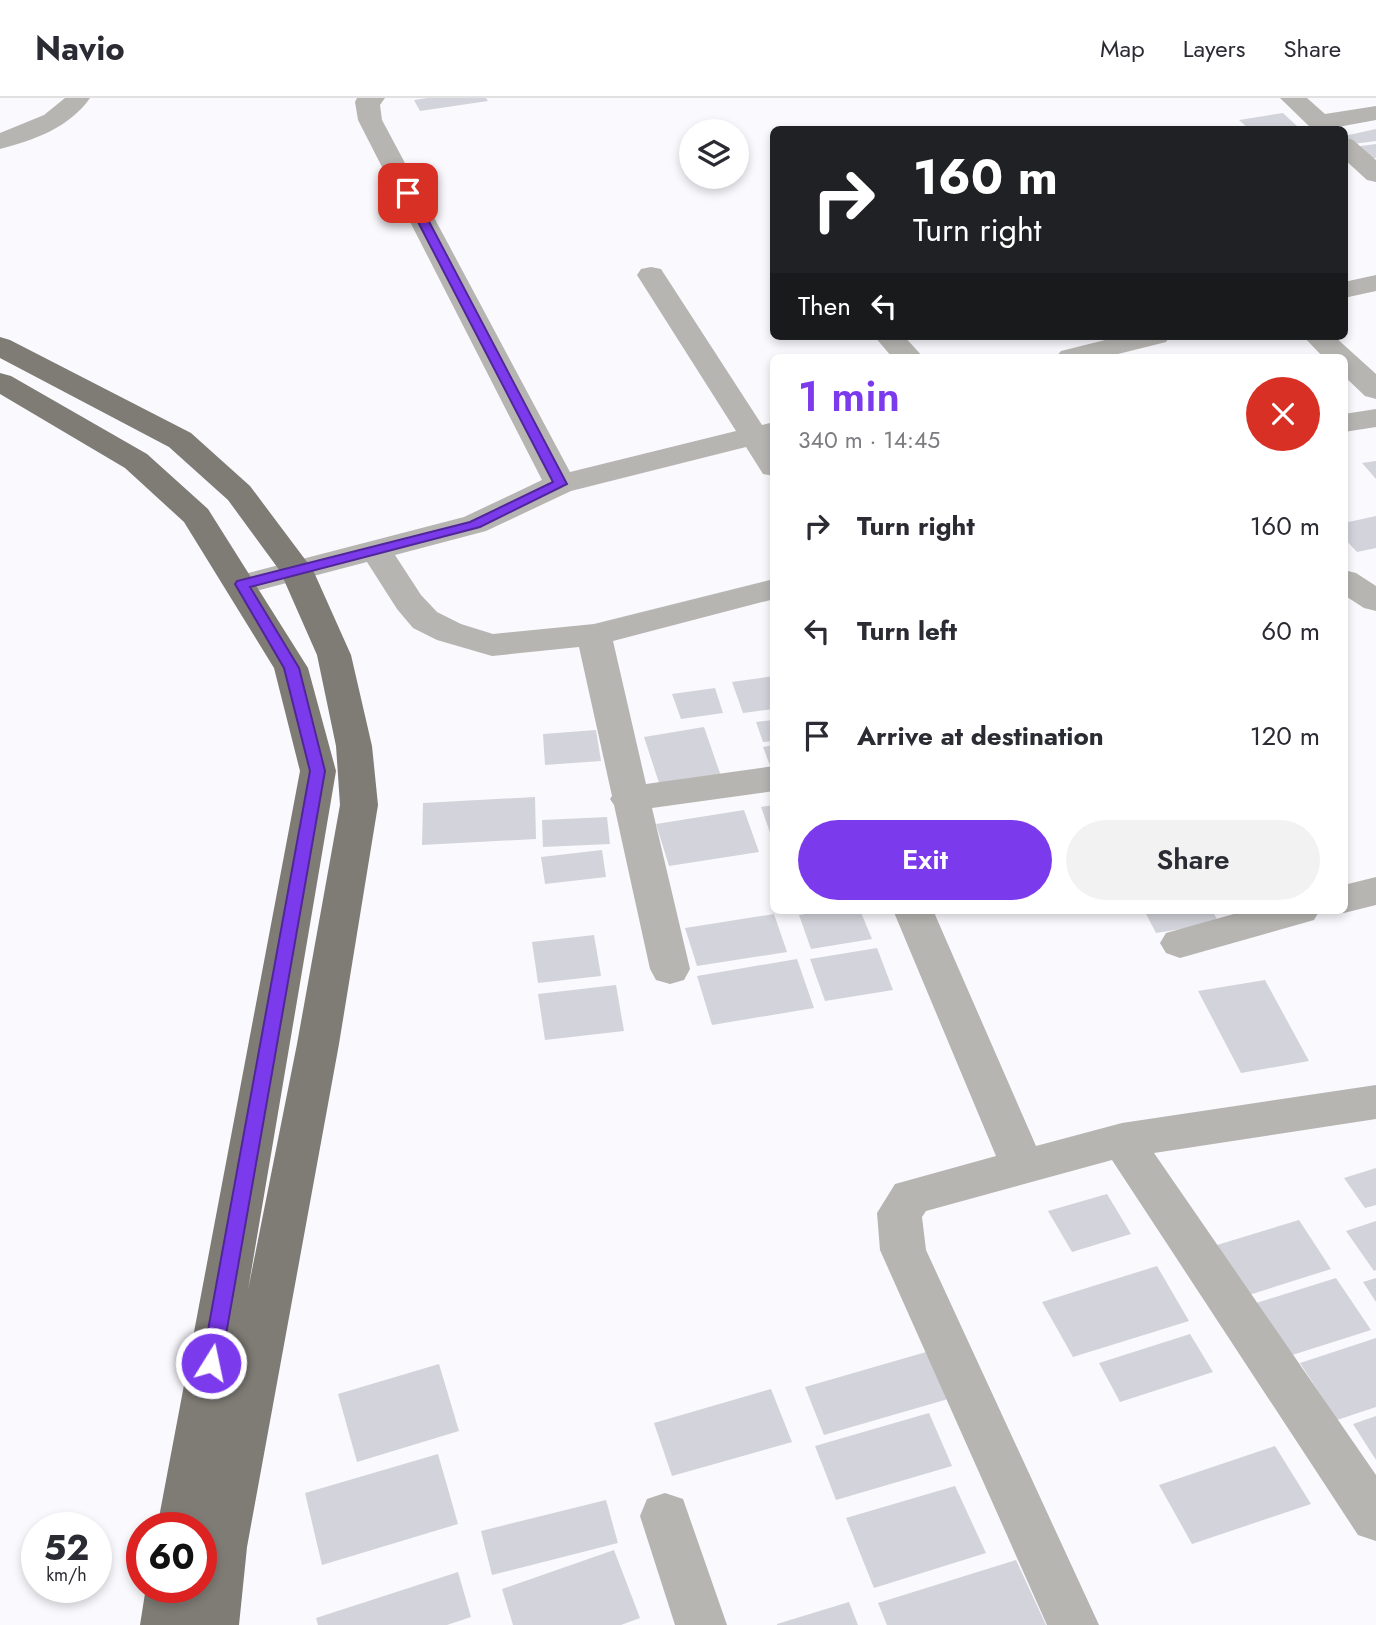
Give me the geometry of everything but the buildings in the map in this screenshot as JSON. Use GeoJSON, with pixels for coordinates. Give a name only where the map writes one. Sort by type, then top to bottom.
{"type":"FeatureCollection","features":[{"type":"Feature","properties":{"kind":"main road"},"geometry":{"type":"LineString","coordinates":[[0,346],[180,440],[239,493],[296,570],[334,655],[354,746],[359,805],[318,1044],[222,1547],[213,1625]]}},
{"type":"Feature","properties":{"kind":"main road"},"geometry":{"type":"LineString","coordinates":[[0,382],[136,461],[197,516],[242,584],[291,668],[318,771],[186,1512]]}},
{"type":"Feature","properties":{"kind":"main road"},"geometry":{"type":"LineString","coordinates":[[166,1625],[169,1603]]}},
{"type":"Feature","properties":{"kind":"street"},"geometry":{"type":"LineString","coordinates":[[0,141],[53,122],[69,111],[78,98]]}},
{"type":"Feature","properties":{"kind":"street"},"geometry":{"type":"LineString","coordinates":[[373,98],[367,102],[370,120],[560,484]]}},
{"type":"Feature","properties":{"kind":"street"},"geometry":{"type":"LineString","coordinates":[[1292,98],[1324,126],[1376,113]]}},
{"type":"Feature","properties":{"kind":"street"},"geometry":{"type":"LineString","coordinates":[[1348,149],[1376,174]]}},
{"type":"Feature","properties":{"kind":"street"},"geometry":{"type":"LineString","coordinates":[[651,275],[763,433],[770,455]]}},
{"type":"Feature","properties":{"kind":"street"},"geometry":{"type":"LineString","coordinates":[[1348,289],[1376,283]]}},
{"type":"Feature","properties":{"kind":"street"},"geometry":{"type":"LineString","coordinates":[[892,340],[905,354]]}},
{"type":"Feature","properties":{"kind":"street"},"geometry":{"type":"LineString","coordinates":[[1098,354],[1125,351],[1148,340]]}},
{"type":"Feature","properties":{"kind":"street"},"geometry":{"type":"LineString","coordinates":[[1321,340],[1337,354]]}},
{"type":"Feature","properties":{"kind":"street"},"geometry":{"type":"LineString","coordinates":[[1348,364],[1376,390]]}},
{"type":"Feature","properties":{"kind":"street"},"geometry":{"type":"LineString","coordinates":[[1348,423],[1376,418]]}},
{"type":"Feature","properties":{"kind":"street"},"geometry":{"type":"LineString","coordinates":[[242,584],[475,524],[560,484],[763,433]]}},
{"type":"Feature","properties":{"kind":"street"},"geometry":{"type":"LineString","coordinates":[[376,551],[409,602],[425,620],[449,632],[492,645],[594,635],[770,590]]}},
{"type":"Feature","properties":{"kind":"street"},"geometry":{"type":"LineString","coordinates":[[1348,583],[1376,601]]}},
{"type":"Feature","properties":{"kind":"street"},"geometry":{"type":"LineString","coordinates":[[594,635],[629,799],[670,969]]}},
{"type":"Feature","properties":{"kind":"street"},"geometry":{"type":"LineString","coordinates":[[629,799],[770,779]]}},
{"type":"Feature","properties":{"kind":"street"},"geometry":{"type":"LineString","coordinates":[[1348,898],[1376,891]]}},
{"type":"Feature","properties":{"kind":"street"},"geometry":{"type":"LineString","coordinates":[[915,914],[1023,1167]]}},
{"type":"Feature","properties":{"kind":"street"},"geometry":{"type":"LineString","coordinates":[[1180,943],[1285,914]]}},
{"type":"Feature","properties":{"kind":"street"},"geometry":{"type":"LineString","coordinates":[[1073,1625],[902,1250],[898,1213],[911,1197],[1122,1140],[1376,1102]]}},
{"type":"Feature","properties":{"kind":"street"},"geometry":{"type":"LineString","coordinates":[[1122,1140],[1376,1518]]}},
{"type":"Feature","properties":{"kind":"street"},"geometry":{"type":"LineString","coordinates":[[665,1516],[701,1625]]}},
{"type":"Feature","properties":{"kind":"route"},"geometry":{"type":"LineString","coordinates":[[211,1363],[278,980],[318,771],[291,668],[242,584],[475,524],[560,484],[408,193]]}}]}
